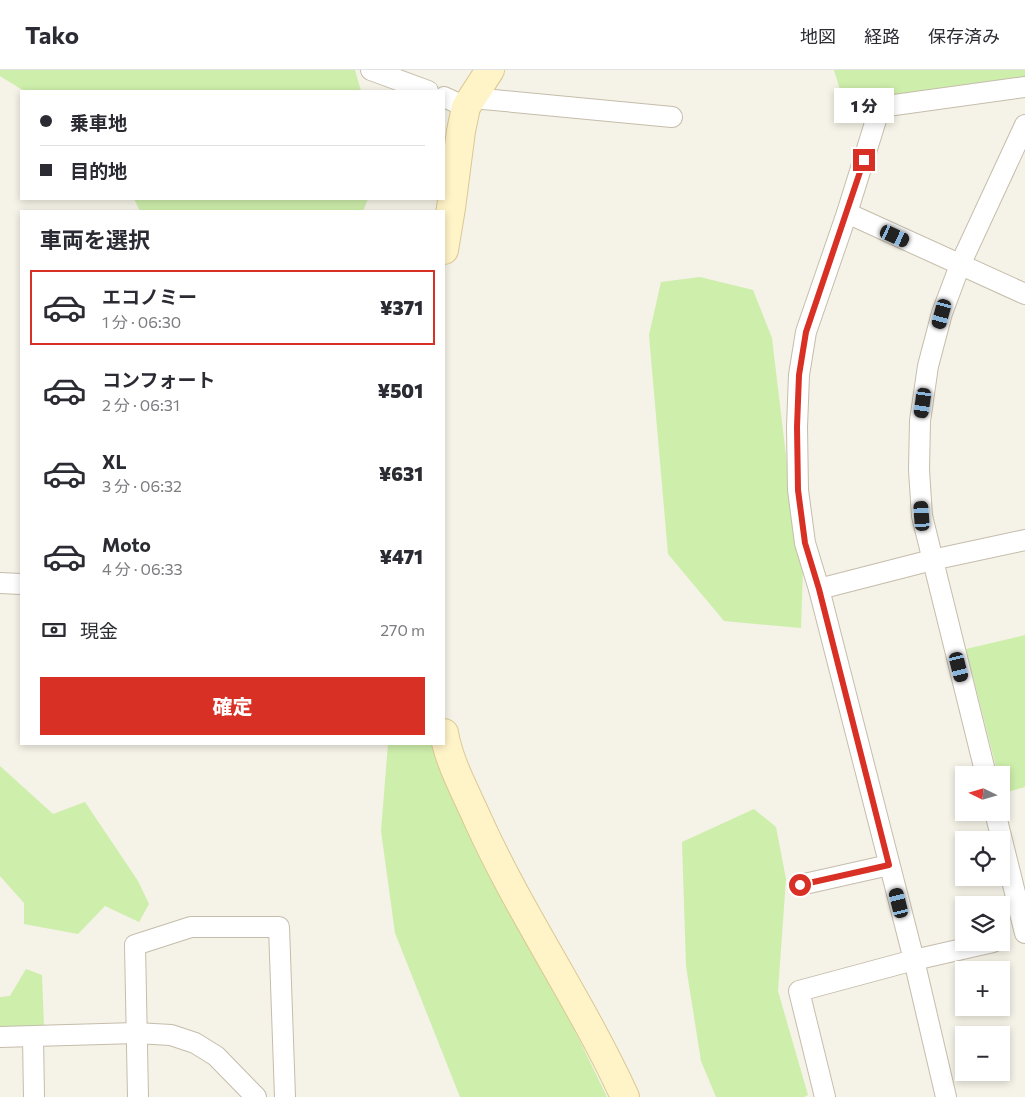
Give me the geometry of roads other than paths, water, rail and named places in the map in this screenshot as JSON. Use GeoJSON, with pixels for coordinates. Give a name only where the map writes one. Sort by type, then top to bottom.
{"type":"FeatureCollection","features":[{"type":"Feature","properties":{"kind":"street"},"geometry":{"type":"LineString","coordinates":[[370,70],[425,90]]}},
{"type":"Feature","properties":{"kind":"street"},"geometry":{"type":"LineString","coordinates":[[445,243],[461,131],[462,99],[490,70]]}},
{"type":"Feature","properties":{"kind":"street"},"geometry":{"type":"LineString","coordinates":[[946,1097],[914,960],[819,589],[805,543],[798,490],[797,427],[799,375],[806,332],[847,213],[880,107],[1025,87]]}},
{"type":"Feature","properties":{"kind":"street"},"geometry":{"type":"LineString","coordinates":[[462,99],[484,99],[672,117]]}},
{"type":"Feature","properties":{"kind":"street"},"geometry":{"type":"LineString","coordinates":[[984,766],[922,516],[919,470],[920,421],[928,366],[942,314],[960,265],[1025,125]]}},
{"type":"Feature","properties":{"kind":"street"},"geometry":{"type":"LineString","coordinates":[[847,213],[1025,294]]}},
{"type":"Feature","properties":{"kind":"street"},"geometry":{"type":"LineString","coordinates":[[819,589],[932,560],[1025,540]]}},
{"type":"Feature","properties":{"kind":"street"},"geometry":{"type":"LineString","coordinates":[[0,583],[20,584]]}},
{"type":"Feature","properties":{"kind":"street"},"geometry":{"type":"LineString","coordinates":[[445,736],[459,778],[512,892],[599,1044],[625,1097]]}},
{"type":"Feature","properties":{"kind":"street"},"geometry":{"type":"LineString","coordinates":[[437,745],[459,778]]}},
{"type":"Feature","properties":{"kind":"street"},"geometry":{"type":"LineString","coordinates":[[997,821],[1025,934],[1010,938]]}},
{"type":"Feature","properties":{"kind":"street"},"geometry":{"type":"LineString","coordinates":[[800,885],[889,865]]}},
{"type":"Feature","properties":{"kind":"street"},"geometry":{"type":"LineString","coordinates":[[138,1097],[135,945],[191,927],[278,927],[285,1097]]}},
{"type":"Feature","properties":{"kind":"street"},"geometry":{"type":"LineString","coordinates":[[824,1097],[799,991],[955,951]]}},
{"type":"Feature","properties":{"kind":"street"},"geometry":{"type":"LineString","coordinates":[[0,1037],[136,1033],[171,1035],[195,1043],[216,1056],[248,1093]]}},
{"type":"Feature","properties":{"kind":"street"},"geometry":{"type":"LineString","coordinates":[[33,1036],[34,1097]]}}]}
